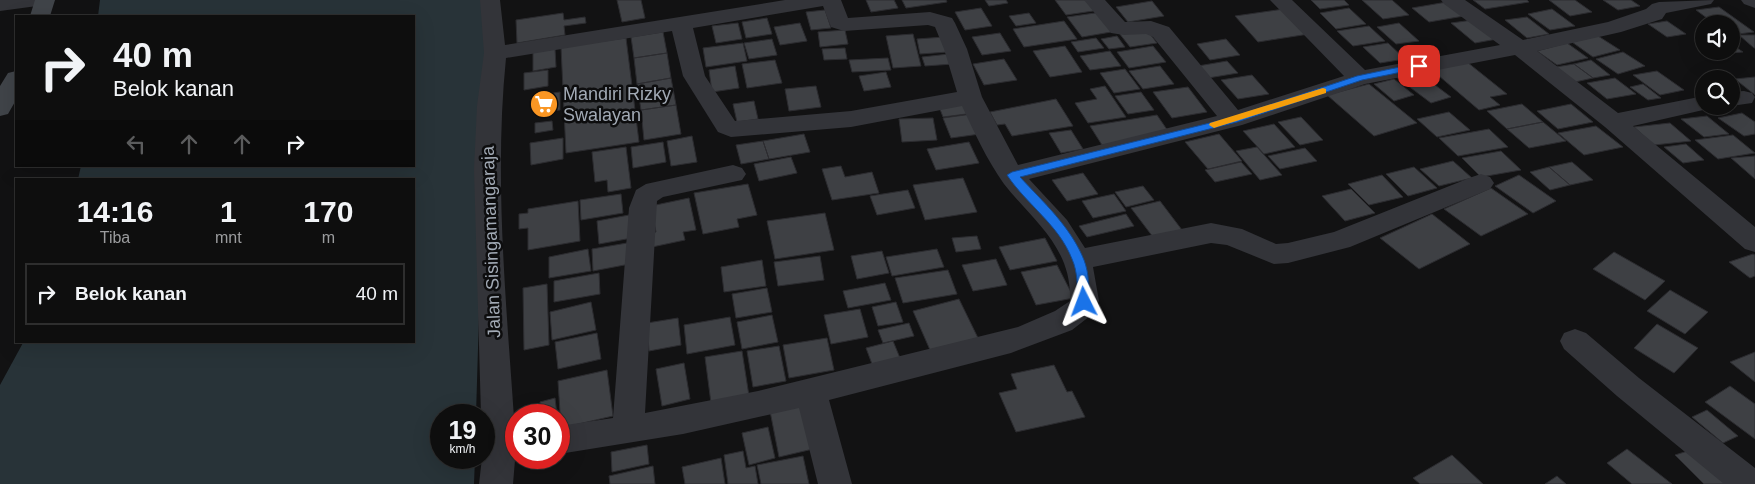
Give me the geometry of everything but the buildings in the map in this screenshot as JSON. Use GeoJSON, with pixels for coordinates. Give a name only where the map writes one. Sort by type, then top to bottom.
{"type":"FeatureCollection","features":[{"type":"Feature","properties":{"kind":"street"},"geometry":{"type":"LineString","coordinates":[[0,5],[45,0],[40,15]]}},
{"type":"Feature","properties":{"kind":"street","name":"Jalan Sisingamangaraja"},"geometry":{"type":"LineString","coordinates":[[490,0],[495,53],[488,106],[487,169],[505,407]]}},
{"type":"Feature","properties":{"kind":"street"},"geometry":{"type":"LineString","coordinates":[[495,53],[824,0]]}},
{"type":"Feature","properties":{"kind":"street"},"geometry":{"type":"LineString","coordinates":[[570,438],[699,417],[810,392],[970,351],[1034,334],[1058,324],[1075,314],[1084,302],[1083,279],[1078,260],[1066,235],[1012,175],[971,97],[950,32],[944,23],[930,18],[844,25],[839,22],[831,0]]}},
{"type":"Feature","properties":{"kind":"street"},"geometry":{"type":"LineString","coordinates":[[1094,0],[1119,28],[1149,27],[1161,32],[1233,120]]}},
{"type":"Feature","properties":{"kind":"street"},"geometry":{"type":"LineString","coordinates":[[1280,0],[1360,78]]}},
{"type":"Feature","properties":{"kind":"street"},"geometry":{"type":"LineString","coordinates":[[1451,0],[1519,48],[1614,122],[1755,242]]}},
{"type":"Feature","properties":{"kind":"street"},"geometry":{"type":"LineString","coordinates":[[1012,175],[1233,120],[1360,78],[1519,48],[1646,18],[1654,14],[1653,4],[1704,0]]}},
{"type":"Feature","properties":{"kind":"street"},"geometry":{"type":"LineString","coordinates":[[1751,0],[1755,2]]}},
{"type":"Feature","properties":{"kind":"street"},"geometry":{"type":"LineString","coordinates":[[681,22],[694,76],[727,127],[731,130],[851,119],[971,97]]}},
{"type":"Feature","properties":{"kind":"street"},"geometry":{"type":"LineString","coordinates":[[0,109],[15,80]]}},
{"type":"Feature","properties":{"kind":"street"},"geometry":{"type":"LineString","coordinates":[[1614,122],[1695,105]]}},
{"type":"Feature","properties":{"kind":"street"},"geometry":{"type":"LineString","coordinates":[[628,430],[642,208],[645,196],[655,190],[733,174]]}},
{"type":"Feature","properties":{"kind":"street"},"geometry":{"type":"LineString","coordinates":[[1078,260],[1211,233],[1232,236],[1274,254],[1288,253],[1340,240],[1481,183]]}},
{"type":"Feature","properties":{"kind":"street"},"geometry":{"type":"LineString","coordinates":[[1575,341],[1628,387],[1749,484]]}},
{"type":"Feature","properties":{"kind":"street"},"geometry":{"type":"LineString","coordinates":[[810,392],[835,484]]}},
{"type":"Feature","properties":{"kind":"street","name":"Jalan Sisingamangaraja"},"geometry":{"type":"LineString","coordinates":[[496,484],[505,456]]}},
{"type":"Feature","properties":{"kind":"shaded area"},"geometry":{"type":"Polygon","coordinates":[[[100,0],[481,0],[487,47],[476,404],[430,404],[430,469],[475,469],[474,484],[0,484],[0,385],[23,343],[415,343],[415,178],[78,178],[81,167],[415,167],[415,15],[98,15],[100,0]]]}},
{"type":"Feature","properties":{"kind":"slow traffic"},"geometry":{"type":"LineString","coordinates":[[1214,125],[1323,91]]}},
{"type":"Feature","properties":{"kind":"place","name":"Mandiri Rizky Swalayan"},"geometry":{"type":"Point","coordinates":[544,104]}},
{"type":"Feature","properties":{"kind":"route"},"geometry":{"type":"LineString","coordinates":[[1084,302],[1083,279],[1078,260],[1066,235],[1012,175],[1233,120],[1360,78],[1419,66]]}}]}
